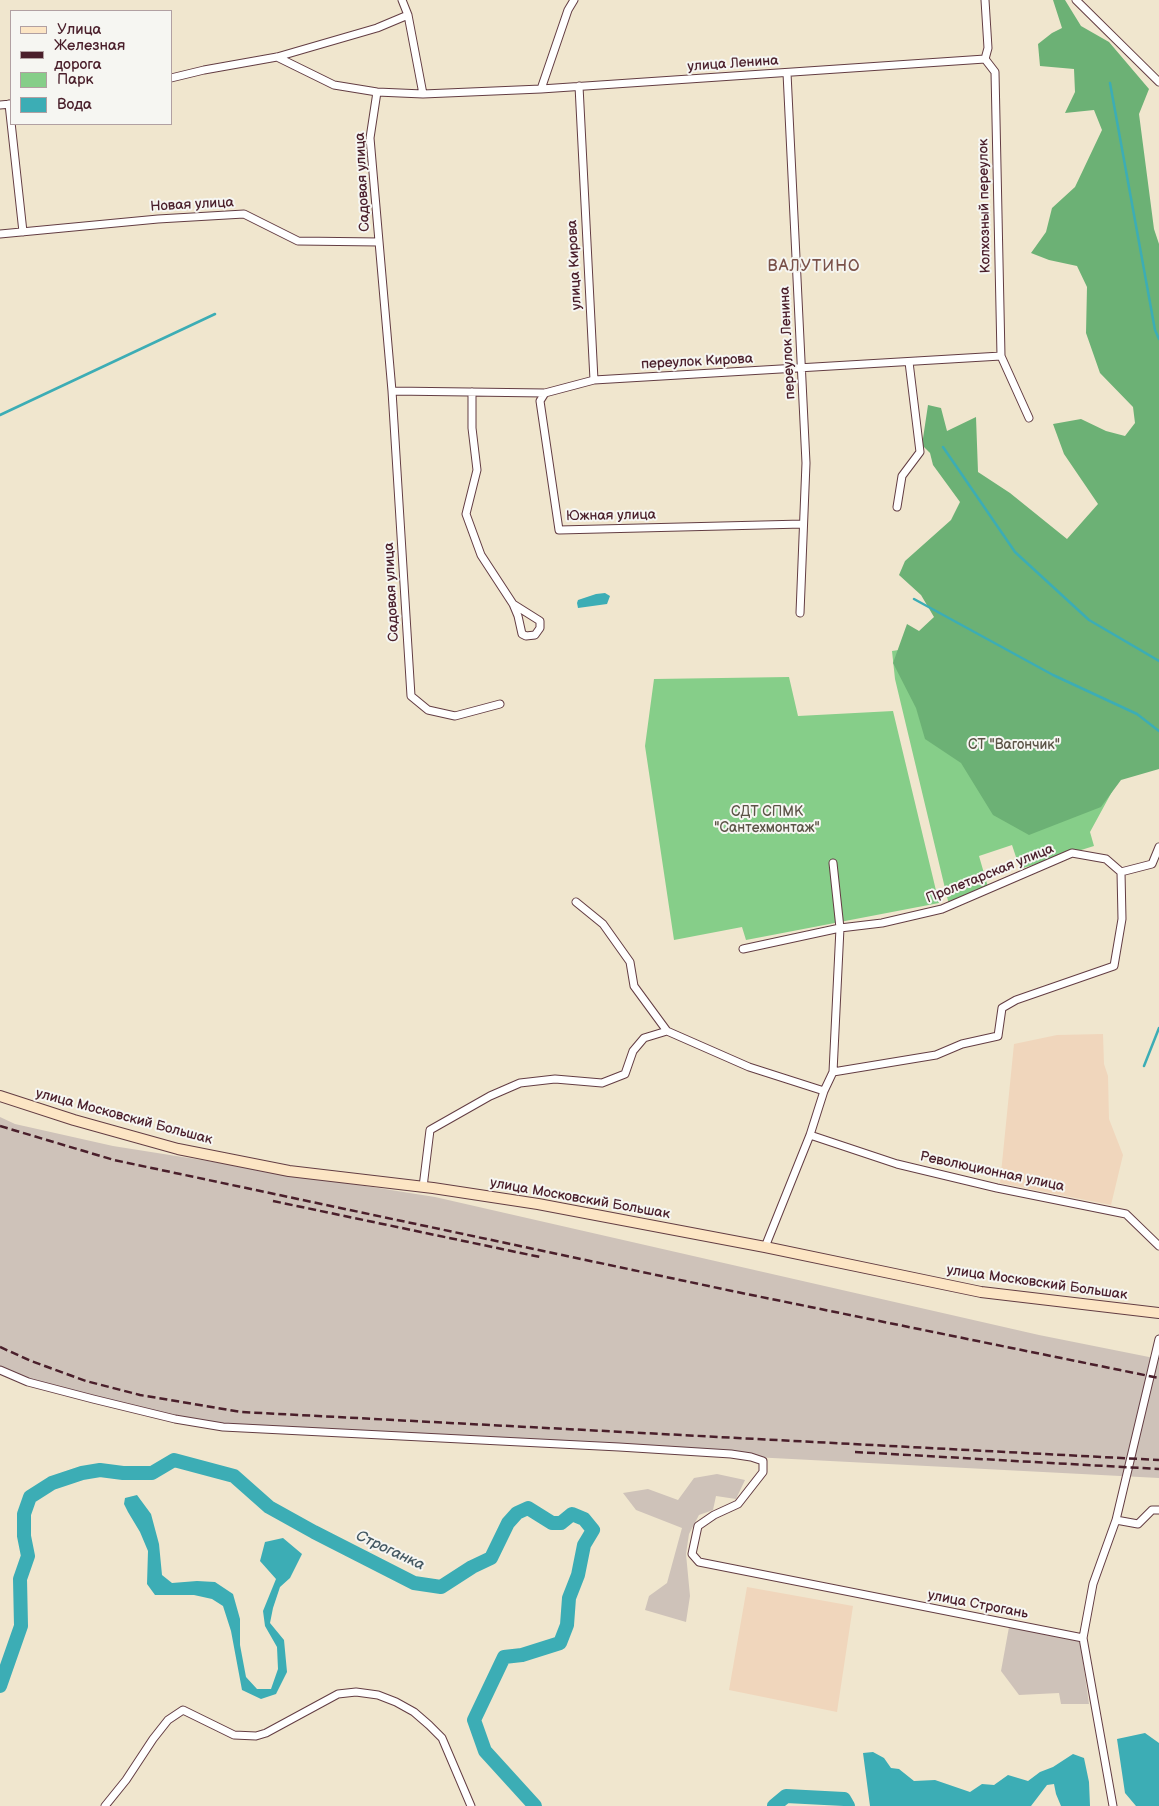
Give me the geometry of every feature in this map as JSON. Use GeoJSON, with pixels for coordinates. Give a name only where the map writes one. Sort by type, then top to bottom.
{"type":"FeatureCollection","features":[{"type":"Feature","properties":{"kind":"street"},"geometry":{"type":"LineString","coordinates":[[402,0],[408,15],[423,94]]}},
{"type":"Feature","properties":{"kind":"street"},"geometry":{"type":"LineString","coordinates":[[541,89],[568,10],[574,0]]}},
{"type":"Feature","properties":{"kind":"street"},"geometry":{"type":"LineString","coordinates":[[985,0],[988,48],[985,59]]}},
{"type":"Feature","properties":{"kind":"street"},"geometry":{"type":"LineString","coordinates":[[1076,0],[1159,82]]}},
{"type":"Feature","properties":{"kind":"street"},"geometry":{"type":"LineString","coordinates":[[172,78],[277,57],[377,28],[408,15]]}},
{"type":"Feature","properties":{"kind":"street","name":"улица Ленина"},"geometry":{"type":"LineString","coordinates":[[277,57],[334,85],[377,92],[423,94],[541,89],[985,59]]}},
{"type":"Feature","properties":{"kind":"street","name":"Колхозный переулок"},"geometry":{"type":"LineString","coordinates":[[985,59],[995,72],[1001,356],[1029,418]]}},
{"type":"Feature","properties":{"kind":"street","name":"переулок Ленина"},"geometry":{"type":"LineString","coordinates":[[788,73],[806,463],[802,524],[800,613]]}},
{"type":"Feature","properties":{"kind":"street","name":"улица Кирова"},"geometry":{"type":"LineString","coordinates":[[579,86],[594,380]]}},
{"type":"Feature","properties":{"kind":"street","name":"Садовая улица"},"geometry":{"type":"LineString","coordinates":[[377,92],[370,138],[392,391],[411,696],[428,710],[455,716],[500,704]]}},
{"type":"Feature","properties":{"kind":"street"},"geometry":{"type":"LineString","coordinates":[[0,105],[10,104]]}},
{"type":"Feature","properties":{"kind":"street"},"geometry":{"type":"LineString","coordinates":[[12,125],[23,232]]}},
{"type":"Feature","properties":{"kind":"street","name":"Новая улица"},"geometry":{"type":"LineString","coordinates":[[0,234],[158,219],[244,214],[298,241],[379,242]]}},
{"type":"Feature","properties":{"kind":"street"},"geometry":{"type":"LineString","coordinates":[[802,368],[1001,356]]}},
{"type":"Feature","properties":{"kind":"street"},"geometry":{"type":"LineString","coordinates":[[897,507],[902,476],[920,452],[909,362]]}},
{"type":"Feature","properties":{"kind":"street","name":"переулок Кирова"},"geometry":{"type":"LineString","coordinates":[[594,380],[802,368]]}},
{"type":"Feature","properties":{"kind":"street"},"geometry":{"type":"LineString","coordinates":[[392,391],[545,393],[594,380]]}},
{"type":"Feature","properties":{"kind":"street"},"geometry":{"type":"LineString","coordinates":[[472,392],[472,428],[477,470],[466,514],[481,555],[513,604],[522,634],[526,636],[535,635],[540,628],[540,621],[513,604]]}},
{"type":"Feature","properties":{"kind":"street"},"geometry":{"type":"LineString","coordinates":[[532,392],[540,401],[545,393]]}},
{"type":"Feature","properties":{"kind":"street","name":"Южная улица"},"geometry":{"type":"LineString","coordinates":[[540,401],[559,530],[802,524]]}},
{"type":"Feature","properties":{"kind":"street"},"geometry":{"type":"LineString","coordinates":[[833,1072],[936,1055],[962,1044],[998,1036],[1002,1008],[1016,1000],[1114,966],[1122,919],[1121,872],[1152,864],[1159,847]]}},
{"type":"Feature","properties":{"kind":"street","name":"Пролетарская улица"},"geometry":{"type":"LineString","coordinates":[[743,950],[840,928],[882,924],[942,909],[1072,853],[1106,859],[1121,872]]}},
{"type":"Feature","properties":{"kind":"street"},"geometry":{"type":"LineString","coordinates":[[765,1247],[810,1135],[824,1091],[833,1072],[840,928],[833,863]]}},
{"type":"Feature","properties":{"kind":"street"},"geometry":{"type":"LineString","coordinates":[[576,902],[603,924],[630,962],[634,986],[668,1031],[749,1067],[824,1091]]}},
{"type":"Feature","properties":{"kind":"street"},"geometry":{"type":"LineString","coordinates":[[423,1187],[430,1130],[490,1096],[520,1083],[555,1079],[602,1083],[625,1074],[633,1051],[644,1038],[668,1031]]}},
{"type":"Feature","properties":{"kind":"street","name":"улица Московский Большак"},"geometry":{"type":"LineString","coordinates":[[0,1096],[74,1120],[178,1149],[289,1171],[423,1187],[538,1204],[765,1247],[981,1292],[1159,1313]]}},
{"type":"Feature","properties":{"kind":"street","name":"Революционная улица"},"geometry":{"type":"LineString","coordinates":[[810,1135],[897,1164],[997,1188],[1126,1214],[1159,1246]]}},
{"type":"Feature","properties":{"kind":"street"},"geometry":{"type":"LineString","coordinates":[[1113,1806],[1084,1638],[1093,1584],[1116,1520],[1159,1339]]}},
{"type":"Feature","properties":{"kind":"street","name":"улица Строгань"},"geometry":{"type":"LineString","coordinates":[[0,1370],[28,1382],[93,1399],[175,1419],[223,1427],[619,1447],[751,1457],[763,1461],[763,1472],[738,1504],[698,1526],[692,1554],[699,1562],[1084,1638]]}},
{"type":"Feature","properties":{"kind":"street"},"geometry":{"type":"LineString","coordinates":[[1116,1520],[1138,1524],[1152,1510],[1159,1510]]}},
{"type":"Feature","properties":{"kind":"street"},"geometry":{"type":"LineString","coordinates":[[105,1806],[126,1780],[158,1732],[168,1720],[183,1710],[234,1735],[256,1736],[266,1733],[338,1694],[356,1692],[378,1695],[396,1702],[414,1712],[429,1724],[442,1738],[471,1806]]}},
{"type":"Feature","properties":{"kind":"shaded area"},"geometry":{"type":"Polygon","coordinates":[[[1103,1034],[1104,1064],[1108,1076],[1109,1119],[1123,1155],[1111,1205],[1000,1183],[1014,1044],[1057,1035],[1103,1034]]]}},
{"type":"Feature","properties":{"kind":"shaded area"},"geometry":{"type":"Polygon","coordinates":[[[0,1117],[15,1124],[113,1146],[435,1197],[1039,1335],[1159,1359],[1159,1478],[231,1430],[97,1403],[0,1370],[0,1117]]]}},
{"type":"Feature","properties":{"kind":"shaded area"},"geometry":{"type":"Polygon","coordinates":[[[717,1474],[745,1480],[736,1499],[716,1496],[713,1510],[699,1515],[689,1534],[686,1554],[690,1596],[686,1622],[645,1610],[649,1596],[667,1583],[682,1528],[636,1510],[623,1493],[648,1489],[678,1500],[694,1478],[717,1474]]]}},
{"type":"Feature","properties":{"kind":"shaded area"},"geometry":{"type":"Polygon","coordinates":[[[747,1587],[853,1606],[837,1712],[729,1690],[747,1587]]]}},
{"type":"Feature","properties":{"kind":"shaded area"},"geometry":{"type":"Polygon","coordinates":[[[1009,1627],[1080,1641],[1089,1704],[1061,1704],[1059,1693],[1019,1695],[1001,1671],[1009,1627]]]}},
{"type":"Feature","properties":{"kind":"green space"},"geometry":{"type":"Polygon","coordinates":[[[1053,0],[1065,0],[1081,26],[1109,42],[1149,89],[1139,114],[1154,229],[1159,244],[1159,769],[1121,780],[1101,807],[1029,835],[993,815],[961,763],[925,739],[916,708],[893,663],[907,624],[919,631],[934,617],[921,595],[899,575],[905,561],[951,520],[960,502],[933,465],[930,453],[922,445],[928,405],[941,408],[947,431],[976,417],[978,472],[1010,493],[1067,539],[1098,504],[1064,454],[1053,424],[1081,419],[1106,431],[1125,436],[1135,423],[1133,407],[1100,373],[1086,333],[1087,287],[1077,266],[1049,260],[1031,253],[1046,232],[1052,208],[1075,187],[1102,130],[1094,110],[1065,113],[1075,92],[1074,69],[1040,66],[1038,44],[1062,28],[1053,0]]]}},
{"type":"Feature","properties":{"kind":"green space","name":"СТ \"Вагончик\""},"geometry":{"type":"Polygon","coordinates":[[[959,641],[1120,777],[1090,832],[1094,846],[1020,869],[1012,845],[979,856],[988,887],[949,905],[895,679],[892,651],[959,641]]]}},
{"type":"Feature","properties":{"kind":"green space","name":"СДТ СПМК \"Сантехмонтаж\""},"geometry":{"type":"Polygon","coordinates":[[[789,677],[798,716],[893,711],[939,903],[746,940],[742,927],[674,940],[645,746],[654,679],[789,677]]]}},
{"type":"Feature","properties":{"kind":"water"},"geometry":{"type":"Polygon","coordinates":[[[605,593],[610,596],[607,604],[578,608],[578,600],[605,593]]]}},
{"type":"Feature","properties":{"kind":"water"},"geometry":{"type":"Polygon","coordinates":[[[137,1495],[151,1514],[159,1544],[162,1575],[172,1583],[215,1582],[233,1594],[240,1619],[240,1645],[246,1677],[257,1689],[271,1689],[278,1669],[277,1647],[265,1626],[263,1611],[276,1579],[260,1561],[265,1542],[283,1538],[302,1554],[290,1578],[280,1587],[270,1623],[284,1640],[287,1672],[276,1694],[261,1699],[242,1690],[231,1631],[223,1606],[212,1599],[194,1595],[155,1595],[147,1584],[148,1551],[140,1532],[124,1504],[125,1498],[137,1495]]]}},
{"type":"Feature","properties":{"kind":"water"},"geometry":{"type":"Polygon","coordinates":[[[1145,1733],[1159,1743],[1159,1806],[1136,1806],[1125,1793],[1117,1739],[1145,1733]]]}},
{"type":"Feature","properties":{"kind":"water"},"geometry":{"type":"Polygon","coordinates":[[[873,1752],[884,1758],[891,1768],[899,1769],[914,1781],[935,1780],[970,1792],[982,1784],[994,1785],[1008,1775],[1028,1781],[1040,1772],[1053,1767],[1073,1754],[1084,1758],[1089,1782],[1090,1806],[1061,1806],[1054,1784],[1047,1785],[1031,1806],[870,1806],[863,1753],[873,1752]]]}},
{"type":"Feature","properties":{"kind":"waterway"},"geometry":{"type":"LineString","coordinates":[[1110,83],[1155,330],[1159,339]]}},
{"type":"Feature","properties":{"kind":"waterway"},"geometry":{"type":"LineString","coordinates":[[0,415],[215,314]]}},
{"type":"Feature","properties":{"kind":"waterway"},"geometry":{"type":"LineString","coordinates":[[943,447],[1015,552],[1089,620],[1159,661]]}},
{"type":"Feature","properties":{"kind":"waterway"},"geometry":{"type":"LineString","coordinates":[[914,599],[1053,675],[1137,714],[1159,731]]}},
{"type":"Feature","properties":{"kind":"waterway"},"geometry":{"type":"LineString","coordinates":[[1144,1066],[1159,1028]]}},
{"type":"Feature","properties":{"kind":"waterway","name":"Строганка"},"geometry":{"type":"LineString","coordinates":[[0,1686],[21,1626],[20,1579],[28,1556],[24,1536],[24,1514],[30,1497],[52,1483],[82,1473],[100,1470],[123,1473],[152,1473],[174,1460],[234,1476],[269,1507],[314,1532],[414,1583],[441,1587],[472,1567],[491,1558],[508,1523],[517,1513],[528,1508],[552,1523],[561,1523],[572,1514],[584,1519],[593,1530],[584,1545],[578,1575],[569,1598],[567,1625],[560,1643],[522,1655],[504,1657],[474,1720],[485,1751],[535,1806]]}},
{"type":"Feature","properties":{"kind":"waterway","name":"Строганка"},"geometry":{"type":"LineString","coordinates":[[774,1806],[786,1796],[844,1799],[848,1806]]}},
{"type":"Feature","properties":{"kind":"railway"},"geometry":{"type":"LineString","coordinates":[[0,1126],[114,1160],[732,1291],[1159,1378]]}},
{"type":"Feature","properties":{"kind":"railway"},"geometry":{"type":"LineString","coordinates":[[273,1201],[540,1257]]}},
{"type":"Feature","properties":{"kind":"railway"},"geometry":{"type":"LineString","coordinates":[[0,1347],[31,1361],[86,1381],[140,1395],[241,1412],[1159,1460]]}},
{"type":"Feature","properties":{"kind":"railway"},"geometry":{"type":"LineString","coordinates":[[855,1452],[1159,1469]]}},
{"type":"Feature","properties":{"kind":"district","name":"ВАЛУТИНО"},"geometry":{"type":"Point","coordinates":[814,267]}}]}
